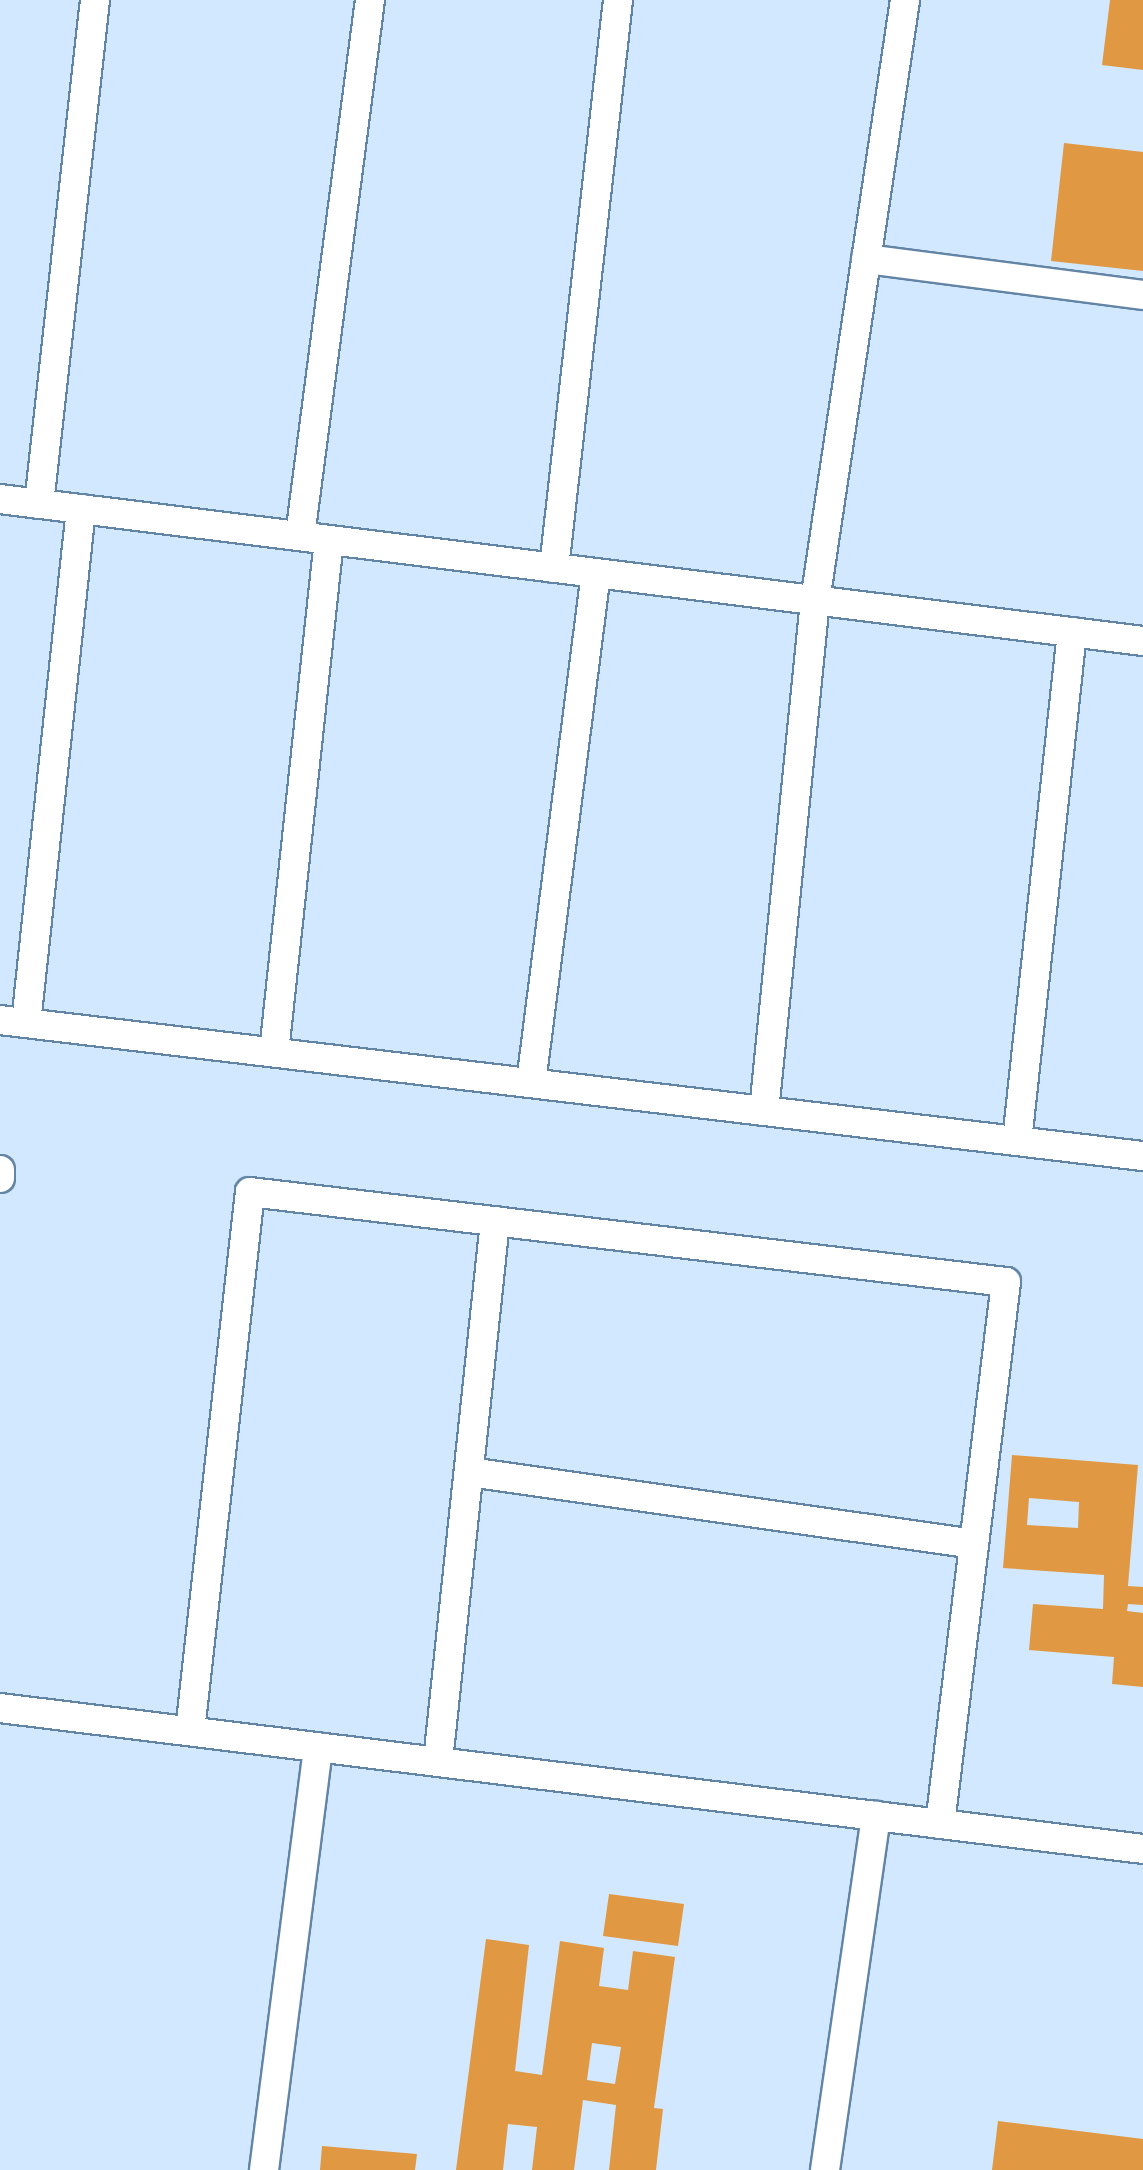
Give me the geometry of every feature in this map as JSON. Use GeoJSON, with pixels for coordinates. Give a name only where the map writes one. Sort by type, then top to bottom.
{"type":"FeatureCollection","features":[{"type":"Feature","properties":{"kind":"street"},"geometry":{"type":"LineString","coordinates":[[38,504],[95,0]]}},
{"type":"Feature","properties":{"kind":"street"},"geometry":{"type":"LineString","coordinates":[[300,536],[370,0]]}},
{"type":"Feature","properties":{"kind":"street"},"geometry":{"type":"LineString","coordinates":[[554,568],[618,0]]}},
{"type":"Feature","properties":{"kind":"street"},"geometry":{"type":"LineString","coordinates":[[764,1111],[815,601],[905,0]]}},
{"type":"Feature","properties":{"kind":"street"},"geometry":{"type":"LineString","coordinates":[[866,259],[1143,295]]}},
{"type":"Feature","properties":{"kind":"street"},"geometry":{"type":"LineString","coordinates":[[0,499],[1143,642]]}},
{"type":"Feature","properties":{"kind":"street"},"geometry":{"type":"LineString","coordinates":[[81,508],[13,1021],[1143,1156]]}},
{"type":"Feature","properties":{"kind":"street"},"geometry":{"type":"LineString","coordinates":[[274,1052],[329,540]]}},
{"type":"Feature","properties":{"kind":"street"},"geometry":{"type":"LineString","coordinates":[[531,1083],[596,573]]}},
{"type":"Feature","properties":{"kind":"street"},"geometry":{"type":"LineString","coordinates":[[1017,1141],[1072,632]]}},
{"type":"Feature","properties":{"kind":"street"},"geometry":{"type":"LineString","coordinates":[[0,1170],[0,1178]]}},
{"type":"Feature","properties":{"kind":"street"},"geometry":{"type":"LineString","coordinates":[[190,1731],[250,1192],[1006,1282],[940,1824]]}},
{"type":"Feature","properties":{"kind":"street"},"geometry":{"type":"LineString","coordinates":[[438,1762],[495,1221]]}},
{"type":"Feature","properties":{"kind":"street"},"geometry":{"type":"LineString","coordinates":[[469,1472],[974,1544]]}},
{"type":"Feature","properties":{"kind":"street"},"geometry":{"type":"LineString","coordinates":[[0,1708],[1143,1849]]}},
{"type":"Feature","properties":{"kind":"street"},"geometry":{"type":"LineString","coordinates":[[264,2170],[318,1747]]}},
{"type":"Feature","properties":{"kind":"street"},"geometry":{"type":"LineString","coordinates":[[824,2170],[876,1816]]}},
{"type":"Feature","properties":{"kind":"building"},"geometry":{"type":"Polygon","coordinates":[[[1110,0],[1143,0],[1143,70],[1102,65],[1110,0]]]}},
{"type":"Feature","properties":{"kind":"building"},"geometry":{"type":"Polygon","coordinates":[[[1064,143],[1143,152],[1143,271],[1051,261],[1064,143]]]}},
{"type":"Feature","properties":{"kind":"building"},"geometry":{"type":"Polygon","coordinates":[[[1012,1455],[1138,1465],[1128,1586],[1143,1587],[1143,1605],[1128,1604],[1127,1611],[1143,1613],[1143,1687],[1112,1684],[1114,1657],[1029,1650],[1033,1604],[1103,1609],[1104,1575],[1003,1568],[1012,1455]],[[1029,1498],[1027,1525],[1078,1528],[1079,1502],[1029,1498]]]}},
{"type":"Feature","properties":{"kind":"building"},"geometry":{"type":"Polygon","coordinates":[[[609,1894],[684,1904],[678,1946],[603,1936],[609,1894]]]}},
{"type":"Feature","properties":{"kind":"building"},"geometry":{"type":"Polygon","coordinates":[[[486,1939],[529,1945],[515,2071],[542,2075],[560,1941],[604,1948],[599,1986],[628,1990],[633,1951],[675,1957],[654,2108],[663,2109],[656,2170],[609,2170],[616,2105],[583,2100],[574,2170],[532,2170],[537,2127],[508,2124],[503,2170],[456,2170],[486,1939]],[[592,2043],[587,2080],[615,2084],[621,2047],[592,2043]]]}},
{"type":"Feature","properties":{"kind":"building"},"geometry":{"type":"Polygon","coordinates":[[[998,2121],[1143,2139],[1143,2170],[992,2170],[998,2121]]]}},
{"type":"Feature","properties":{"kind":"building"},"geometry":{"type":"Polygon","coordinates":[[[322,2146],[417,2154],[415,2170],[320,2170],[322,2146]]]}}]}
